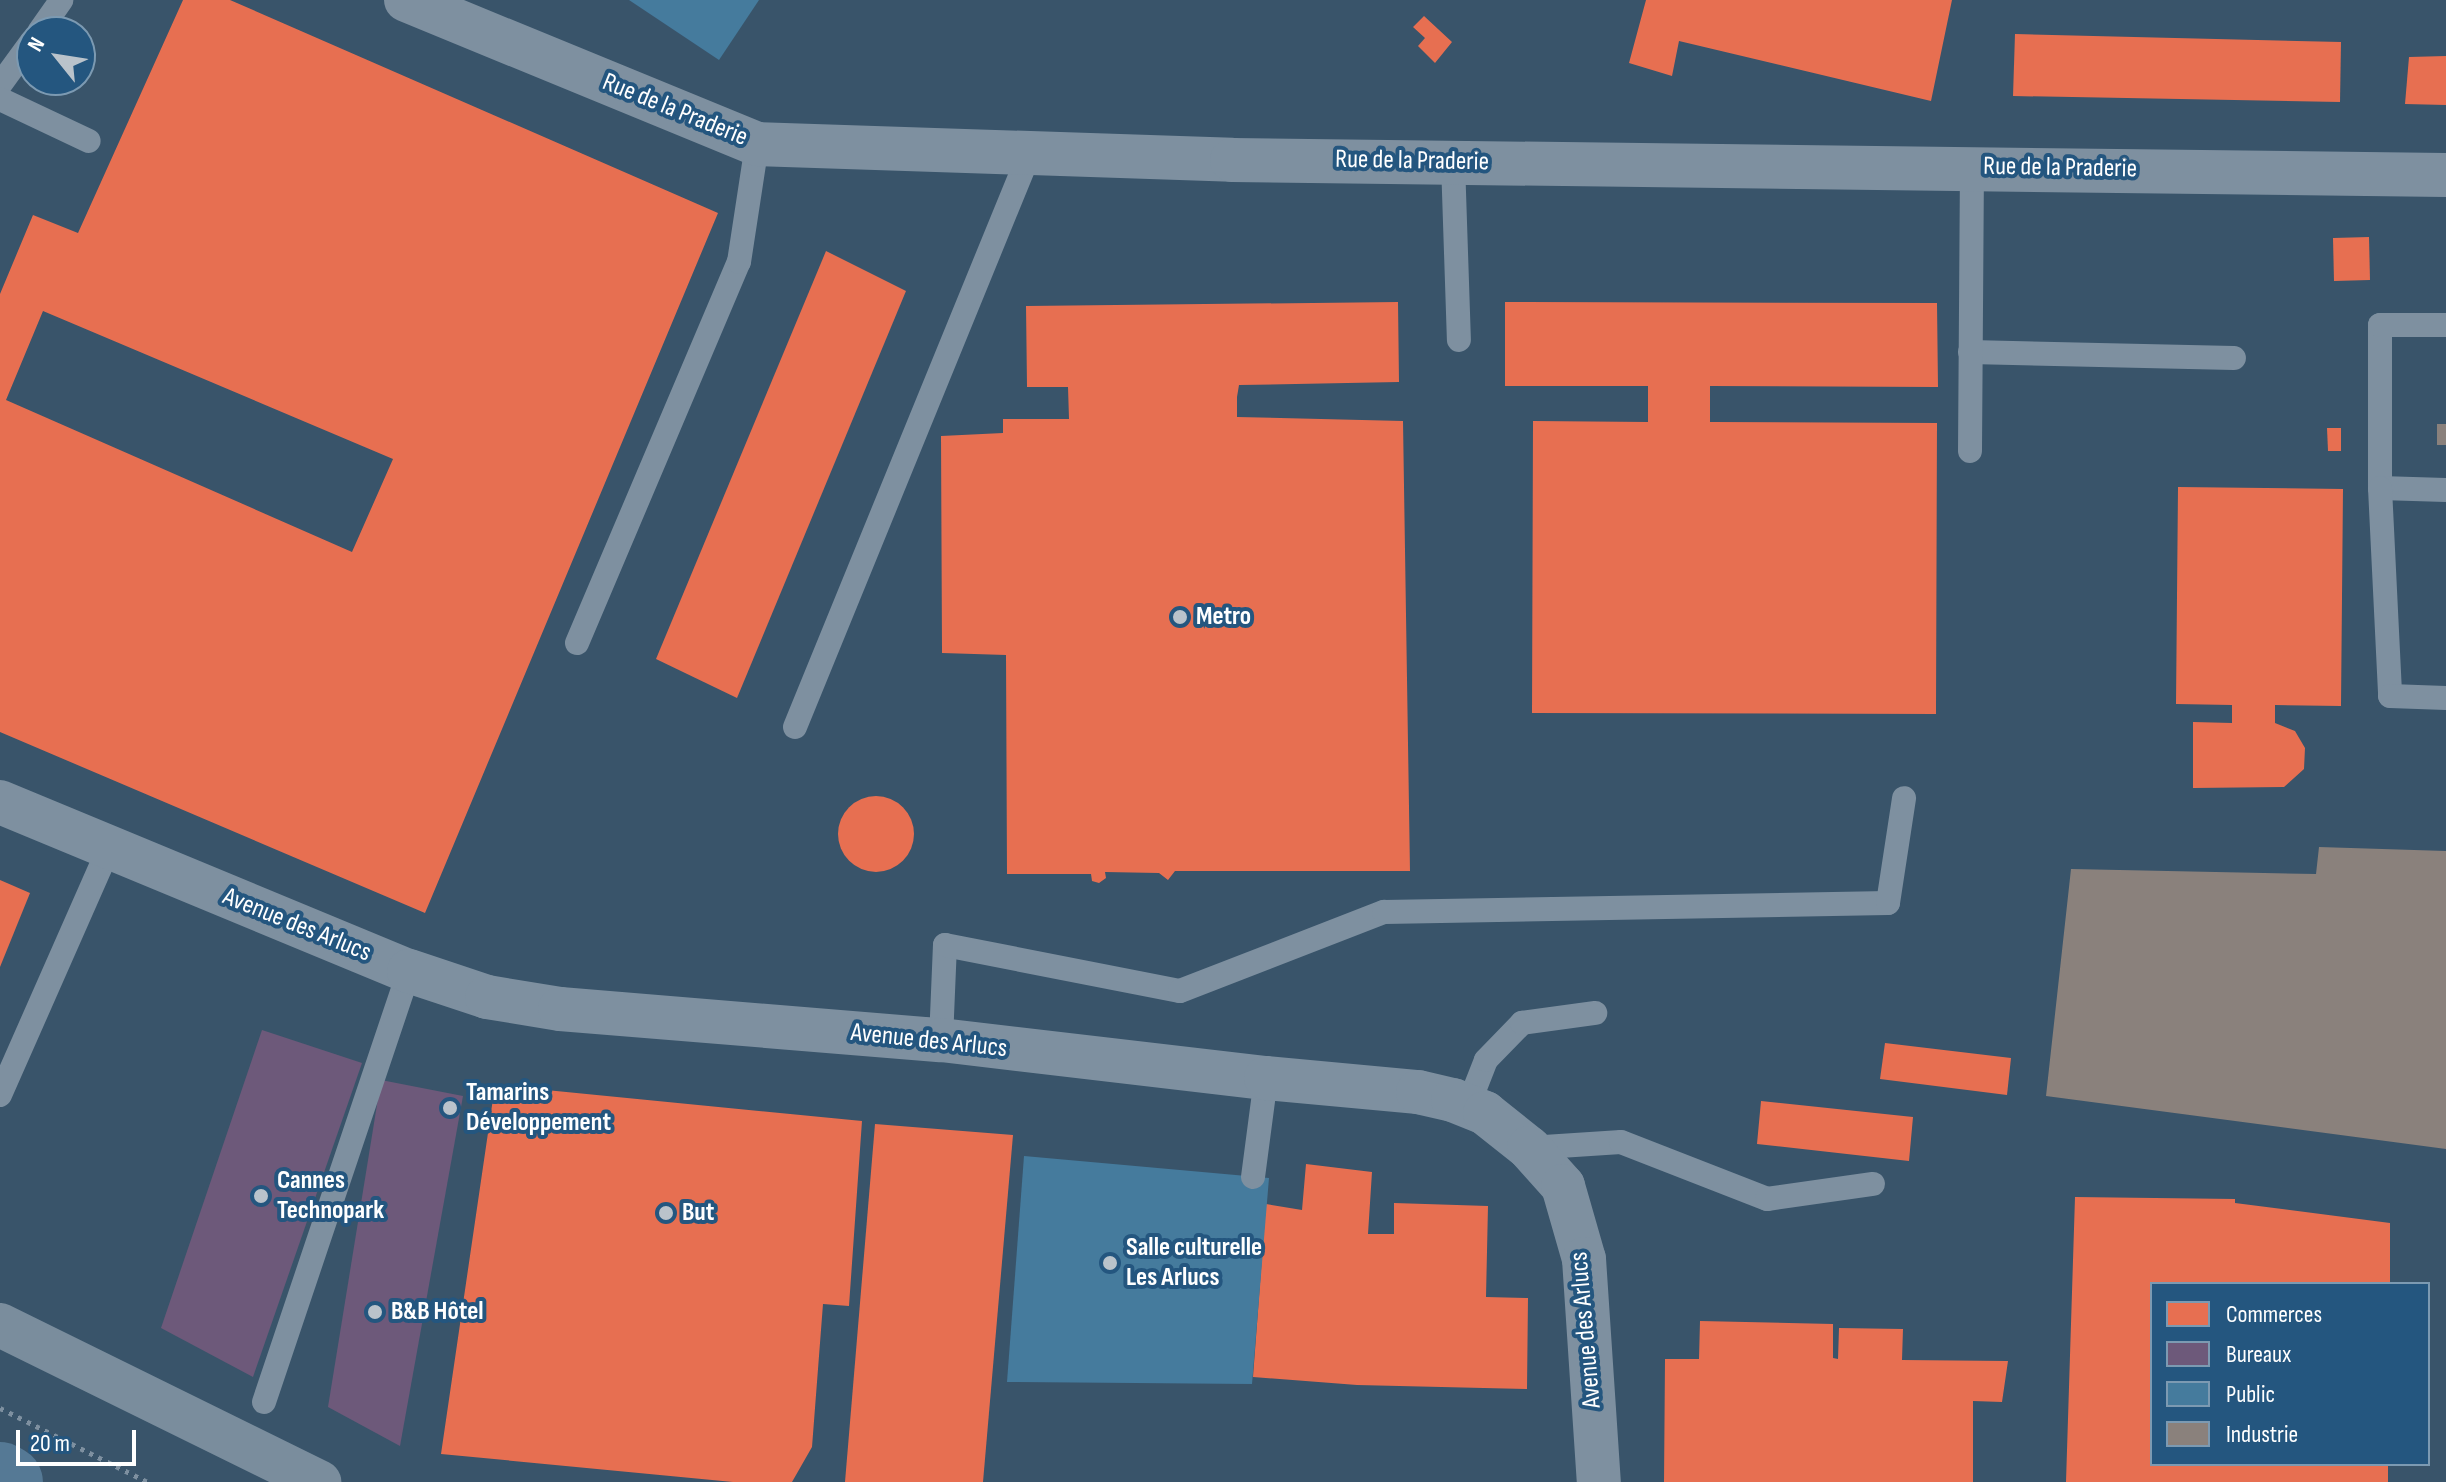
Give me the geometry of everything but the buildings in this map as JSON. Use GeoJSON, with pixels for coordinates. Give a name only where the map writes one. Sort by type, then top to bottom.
{"type":"FeatureCollection","features":[{"type":"Feature","properties":{"kind":"main road"},"geometry":{"type":"LineString","coordinates":[[0,1325],[319,1482]]}},
{"type":"Feature","properties":{"kind":"street","name":"Rue de la Praderie"},"geometry":{"type":"LineString","coordinates":[[406,0],[757,144],[1232,160],[2446,175]]}},
{"type":"Feature","properties":{"kind":"street","name":"Avenue des Arlucs"},"geometry":{"type":"LineString","coordinates":[[0,802],[409,971],[487,997],[560,1009],[941,1040],[1266,1078],[1418,1092],[1485,1113],[1529,1148],[1563,1186],[1584,1259],[1599,1482]]}},
{"type":"Feature","properties":{"kind":"lane"},"geometry":{"type":"LineString","coordinates":[[0,85],[16,63]]}},
{"type":"Feature","properties":{"kind":"lane"},"geometry":{"type":"LineString","coordinates":[[0,99],[89,141]]}},
{"type":"Feature","properties":{"kind":"lane"},"geometry":{"type":"LineString","coordinates":[[577,643],[739,262],[757,144]]}},
{"type":"Feature","properties":{"kind":"lane"},"geometry":{"type":"LineString","coordinates":[[795,727],[1030,152]]}},
{"type":"Feature","properties":{"kind":"lane"},"geometry":{"type":"LineString","coordinates":[[1453,162],[1459,340]]}},
{"type":"Feature","properties":{"kind":"lane"},"geometry":{"type":"LineString","coordinates":[[1970,451],[1972,167]]}},
{"type":"Feature","properties":{"kind":"lane"},"geometry":{"type":"LineString","coordinates":[[2446,325],[2380,325],[2380,488],[2390,696],[2446,698]]}},
{"type":"Feature","properties":{"kind":"lane"},"geometry":{"type":"LineString","coordinates":[[1970,352],[2234,358]]}},
{"type":"Feature","properties":{"kind":"lane"},"geometry":{"type":"LineString","coordinates":[[2380,488],[2446,490]]}},
{"type":"Feature","properties":{"kind":"lane"},"geometry":{"type":"LineString","coordinates":[[941,1040],[945,945],[1180,991],[1384,912],[1888,903],[1904,798]]}},
{"type":"Feature","properties":{"kind":"lane"},"geometry":{"type":"LineString","coordinates":[[0,1095],[109,848]]}},
{"type":"Feature","properties":{"kind":"lane"},"geometry":{"type":"LineString","coordinates":[[264,1402],[409,971]]}},
{"type":"Feature","properties":{"kind":"lane"},"geometry":{"type":"LineString","coordinates":[[1468,1106],[1486,1060],[1522,1023],[1595,1013]]}},
{"type":"Feature","properties":{"kind":"lane"},"geometry":{"type":"LineString","coordinates":[[1253,1177],[1266,1078]]}},
{"type":"Feature","properties":{"kind":"lane"},"geometry":{"type":"LineString","coordinates":[[1529,1148],[1621,1142],[1767,1199],[1873,1184]]}},
{"type":"Feature","properties":{"kind":"path"},"geometry":{"type":"LineString","coordinates":[[0,1408],[148,1482]]}},
{"type":"Feature","properties":{"kind":"waterway"},"geometry":{"type":"LineString","coordinates":[[0,1478],[7,1482]]}},
{"type":"Feature","properties":{"kind":"place","name":"Metro"},"geometry":{"type":"Point","coordinates":[1180,617]}},
{"type":"Feature","properties":{"kind":"place","name":"Tamarins Développement"},"geometry":{"type":"Point","coordinates":[450,1108]}},
{"type":"Feature","properties":{"kind":"place","name":"Cannes Technopark"},"geometry":{"type":"Point","coordinates":[261,1196]}},
{"type":"Feature","properties":{"kind":"place","name":"But"},"geometry":{"type":"Point","coordinates":[666,1213]}},
{"type":"Feature","properties":{"kind":"place","name":"Salle culturelle Les Arlucs"},"geometry":{"type":"Point","coordinates":[1110,1263]}},
{"type":"Feature","properties":{"kind":"place","name":"B&B Hôtel"},"geometry":{"type":"Point","coordinates":[375,1312]}}]}
